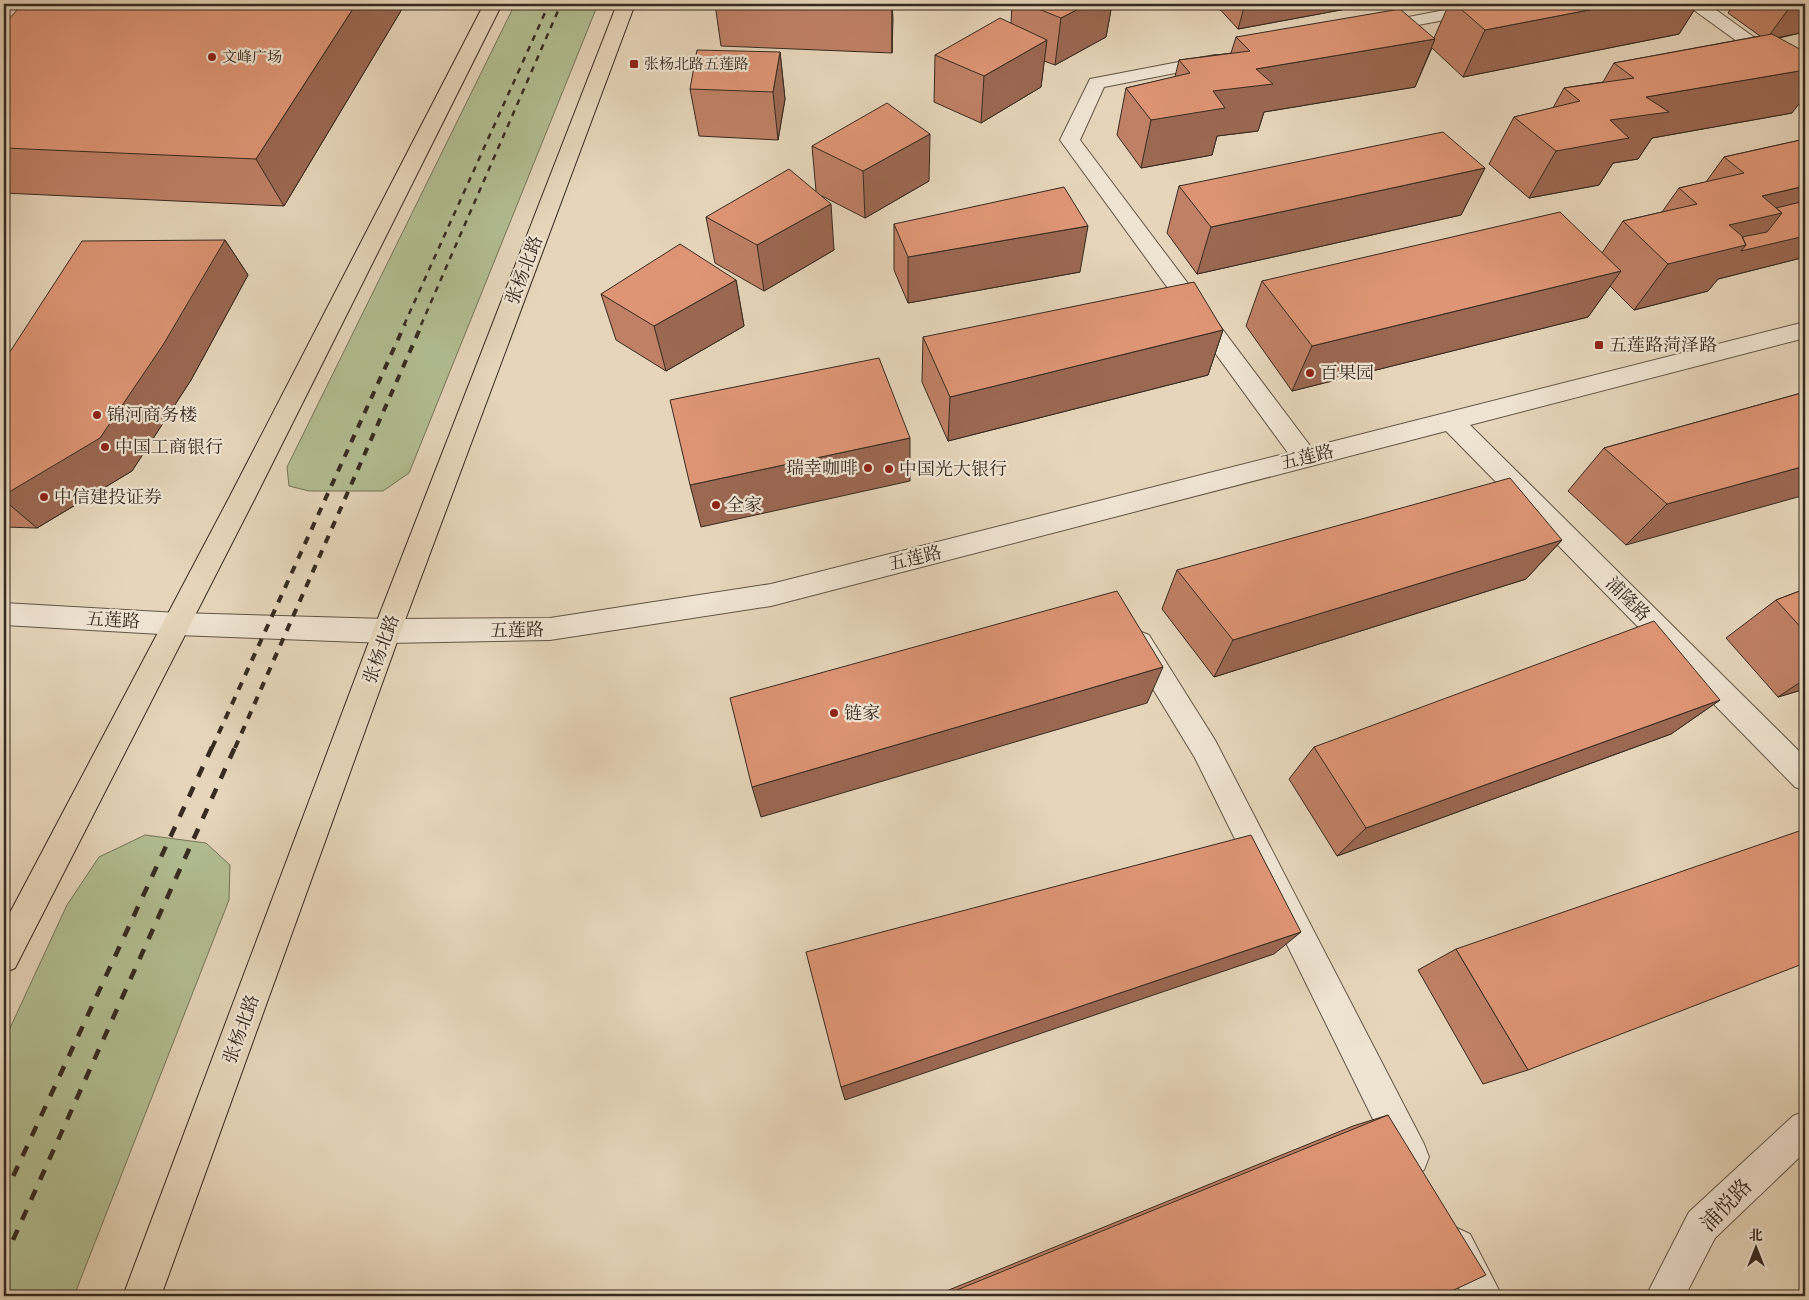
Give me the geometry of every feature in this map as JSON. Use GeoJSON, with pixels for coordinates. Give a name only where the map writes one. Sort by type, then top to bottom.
{"type":"FeatureCollection","features":[{"type":"Feature","properties":{"kind":"main road"},"geometry":{"type":"LineString","coordinates":[[4,957],[178,624],[493,4]]}},
{"type":"Feature","properties":{"kind":"main road","name":"张杨北路"},"geometry":{"type":"LineString","coordinates":[[142,1296],[387,631],[626,4]]}},
{"type":"Feature","properties":{"kind":"street"},"geometry":{"type":"LineString","coordinates":[[1357,32],[1501,4]]}},
{"type":"Feature","properties":{"kind":"street"},"geometry":{"type":"LineString","coordinates":[[1697,4],[1805,82]]}},
{"type":"Feature","properties":{"kind":"street"},"geometry":{"type":"LineString","coordinates":[[1232,56],[1098,83],[1070,140],[1305,458]]}},
{"type":"Feature","properties":{"kind":"street","name":"五莲路"},"geometry":{"type":"LineString","coordinates":[[4,614],[178,624],[387,631],[550,629],[771,595],[1805,330]]}},
{"type":"Feature","properties":{"kind":"street","name":"浦隆路"},"geometry":{"type":"LineString","coordinates":[[1451,421],[1805,777]]}},
{"type":"Feature","properties":{"kind":"street"},"geometry":{"type":"LineString","coordinates":[[1126,622],[1206,749],[1368,1075],[1423,1181]]}},
{"type":"Feature","properties":{"kind":"street","name":"浦悦路"},"geometry":{"type":"LineString","coordinates":[[1665,1296],[1702,1225],[1805,1128]]}},
{"type":"Feature","properties":{"kind":"street"},"geometry":{"type":"LineString","coordinates":[[1446,1226],[1483,1296]]}},
{"type":"Feature","properties":{"kind":"green space"},"geometry":{"type":"Polygon","coordinates":[[[515,4],[598,4],[409,473],[383,491],[309,491],[289,486],[287,467],[515,4]]]}},
{"type":"Feature","properties":{"kind":"green space"},"geometry":{"type":"Polygon","coordinates":[[[145,835],[206,843],[230,865],[229,900],[74,1296],[4,1296],[4,1041],[67,905],[99,857],[145,835]]]}},
{"type":"Feature","properties":{"kind":"building","name":"文峰广场"},"geometry":{"type":"Polygon","coordinates":[[[23,4],[356,4],[256,159],[4,148],[4,24],[23,4]]]}},
{"type":"Feature","properties":{"kind":"building"},"geometry":{"type":"Polygon","coordinates":[[[838,4],[892,4],[892,6],[838,4]]]}},
{"type":"Feature","properties":{"kind":"building"},"geometry":{"type":"Polygon","coordinates":[[[1026,4],[1088,4],[1061,18],[1026,4]]]}},
{"type":"Feature","properties":{"kind":"building"},"geometry":{"type":"Polygon","coordinates":[[[1455,4],[1620,4],[1485,30],[1455,4]]]}},
{"type":"Feature","properties":{"kind":"building"},"geometry":{"type":"Polygon","coordinates":[[[1400,9],[1435,39],[1256,69],[1273,84],[1213,91],[1225,108],[1151,120],[1126,88],[1190,73],[1179,60],[1250,51],[1236,37],[1400,9]]]}},
{"type":"Feature","properties":{"kind":"building"},"geometry":{"type":"Polygon","coordinates":[[[1000,18],[1047,40],[984,76],[935,55],[1000,18]]]}},
{"type":"Feature","properties":{"kind":"building"},"geometry":{"type":"Polygon","coordinates":[[[1772,34],[1805,52],[1805,70],[1646,97],[1669,112],[1610,120],[1629,138],[1556,151],[1514,117],[1580,101],[1564,88],[1634,78],[1614,63],[1772,34]]]}},
{"type":"Feature","properties":{"kind":"building"},"geometry":{"type":"Polygon","coordinates":[[[697,50],[780,52],[773,92],[690,89],[697,50]]]}},
{"type":"Feature","properties":{"kind":"building"},"geometry":{"type":"Polygon","coordinates":[[[887,103],[930,134],[863,171],[812,146],[887,103]]]}},
{"type":"Feature","properties":{"kind":"building"},"geometry":{"type":"Polygon","coordinates":[[[1443,132],[1485,168],[1211,227],[1179,186],[1443,132]]]}},
{"type":"Feature","properties":{"kind":"building"},"geometry":{"type":"Polygon","coordinates":[[[1805,139],[1805,186],[1762,196],[1782,213],[1729,225],[1742,236],[1746,245],[1668,264],[1623,221],[1697,204],[1679,188],[1744,173],[1724,157],[1805,139]]]}},
{"type":"Feature","properties":{"kind":"building"},"geometry":{"type":"Polygon","coordinates":[[[789,169],[831,204],[757,245],[706,217],[789,169]]]}},
{"type":"Feature","properties":{"kind":"building"},"geometry":{"type":"Polygon","coordinates":[[[1064,187],[1088,226],[908,257],[894,224],[1064,187]]]}},
{"type":"Feature","properties":{"kind":"building"},"geometry":{"type":"Polygon","coordinates":[[[1805,201],[1805,236],[1741,251],[1746,245],[1742,237],[1767,232],[1782,213],[1776,208],[1805,201]]]}},
{"type":"Feature","properties":{"kind":"building"},"geometry":{"type":"Polygon","coordinates":[[[1560,212],[1621,271],[1312,346],[1262,281],[1560,212]]]}},
{"type":"Feature","properties":{"kind":"building"},"geometry":{"type":"Polygon","coordinates":[[[225,240],[163,345],[100,438],[4,495],[4,361],[82,241],[225,240]]]}},
{"type":"Feature","properties":{"kind":"building"},"geometry":{"type":"Polygon","coordinates":[[[680,244],[736,280],[654,326],[601,294],[680,244]]]}},
{"type":"Feature","properties":{"kind":"building"},"geometry":{"type":"Polygon","coordinates":[[[1194,282],[1223,330],[950,397],[923,337],[1194,282]]]}},
{"type":"Feature","properties":{"kind":"building"},"geometry":{"type":"Polygon","coordinates":[[[879,358],[910,438],[690,485],[670,400],[879,358]]]}},
{"type":"Feature","properties":{"kind":"building"},"geometry":{"type":"Polygon","coordinates":[[[1805,392],[1805,466],[1667,504],[1604,448],[1805,392]]]}},
{"type":"Feature","properties":{"kind":"building"},"geometry":{"type":"Polygon","coordinates":[[[1510,478],[1562,540],[1233,640],[1177,570],[1510,478]]]}},
{"type":"Feature","properties":{"kind":"building"},"geometry":{"type":"Polygon","coordinates":[[[1805,589],[1805,632],[1776,600],[1805,589]]]}},
{"type":"Feature","properties":{"kind":"building"},"geometry":{"type":"Polygon","coordinates":[[[1117,591],[1163,667],[752,787],[730,698],[1117,591]]]}},
{"type":"Feature","properties":{"kind":"building"},"geometry":{"type":"Polygon","coordinates":[[[1654,621],[1720,700],[1366,828],[1314,747],[1654,621]]]}},
{"type":"Feature","properties":{"kind":"building"},"geometry":{"type":"Polygon","coordinates":[[[1805,829],[1805,963],[1528,1070],[1456,949],[1805,829]]]}},
{"type":"Feature","properties":{"kind":"building"},"geometry":{"type":"Polygon","coordinates":[[[1251,835],[1301,932],[841,1087],[806,952],[1251,835]]]}},
{"type":"Feature","properties":{"kind":"building"},"geometry":{"type":"Polygon","coordinates":[[[1388,1115],[1486,1275],[1441,1296],[942,1296],[1388,1115]]]}},
{"type":"Feature","properties":{"kind":"railway"},"geometry":{"type":"LineString","coordinates":[[404,325],[549,4]]}},
{"type":"Feature","properties":{"kind":"railway"},"geometry":{"type":"LineString","coordinates":[[421,325],[561,4]]}},
{"type":"Feature","properties":{"kind":"railway"},"geometry":{"type":"LineString","coordinates":[[212,748],[405,324]]}},
{"type":"Feature","properties":{"kind":"railway"},"geometry":{"type":"LineString","coordinates":[[235,748],[422,324]]}},
{"type":"Feature","properties":{"kind":"railway"},"geometry":{"type":"LineString","coordinates":[[4,1196],[212,747]]}},
{"type":"Feature","properties":{"kind":"railway"},"geometry":{"type":"LineString","coordinates":[[4,1260],[235,747]]}},
{"type":"Feature","properties":{"kind":"place","name":"文峰广场"},"geometry":{"type":"Point","coordinates":[212,57]}},
{"type":"Feature","properties":{"kind":"place","name":"张杨北路五莲路"},"geometry":{"type":"Point","coordinates":[634,64]}},
{"type":"Feature","properties":{"kind":"place","name":"五莲路菏泽路"},"geometry":{"type":"Point","coordinates":[1599,345]}},
{"type":"Feature","properties":{"kind":"place","name":"百果园"},"geometry":{"type":"Point","coordinates":[1310,373]}},
{"type":"Feature","properties":{"kind":"place","name":"锦河商务楼"},"geometry":{"type":"Point","coordinates":[97,415]}},
{"type":"Feature","properties":{"kind":"place","name":"中国工商银行"},"geometry":{"type":"Point","coordinates":[105,447]}},
{"type":"Feature","properties":{"kind":"place","name":"瑞幸咖啡"},"geometry":{"type":"Point","coordinates":[868,468]}},
{"type":"Feature","properties":{"kind":"place","name":"中国光大银行"},"geometry":{"type":"Point","coordinates":[889,469]}},
{"type":"Feature","properties":{"kind":"place","name":"中信建投证券"},"geometry":{"type":"Point","coordinates":[44,497]}},
{"type":"Feature","properties":{"kind":"place","name":"全家"},"geometry":{"type":"Point","coordinates":[716,505]}},
{"type":"Feature","properties":{"kind":"place","name":"链家"},"geometry":{"type":"Point","coordinates":[834,713]}}]}
